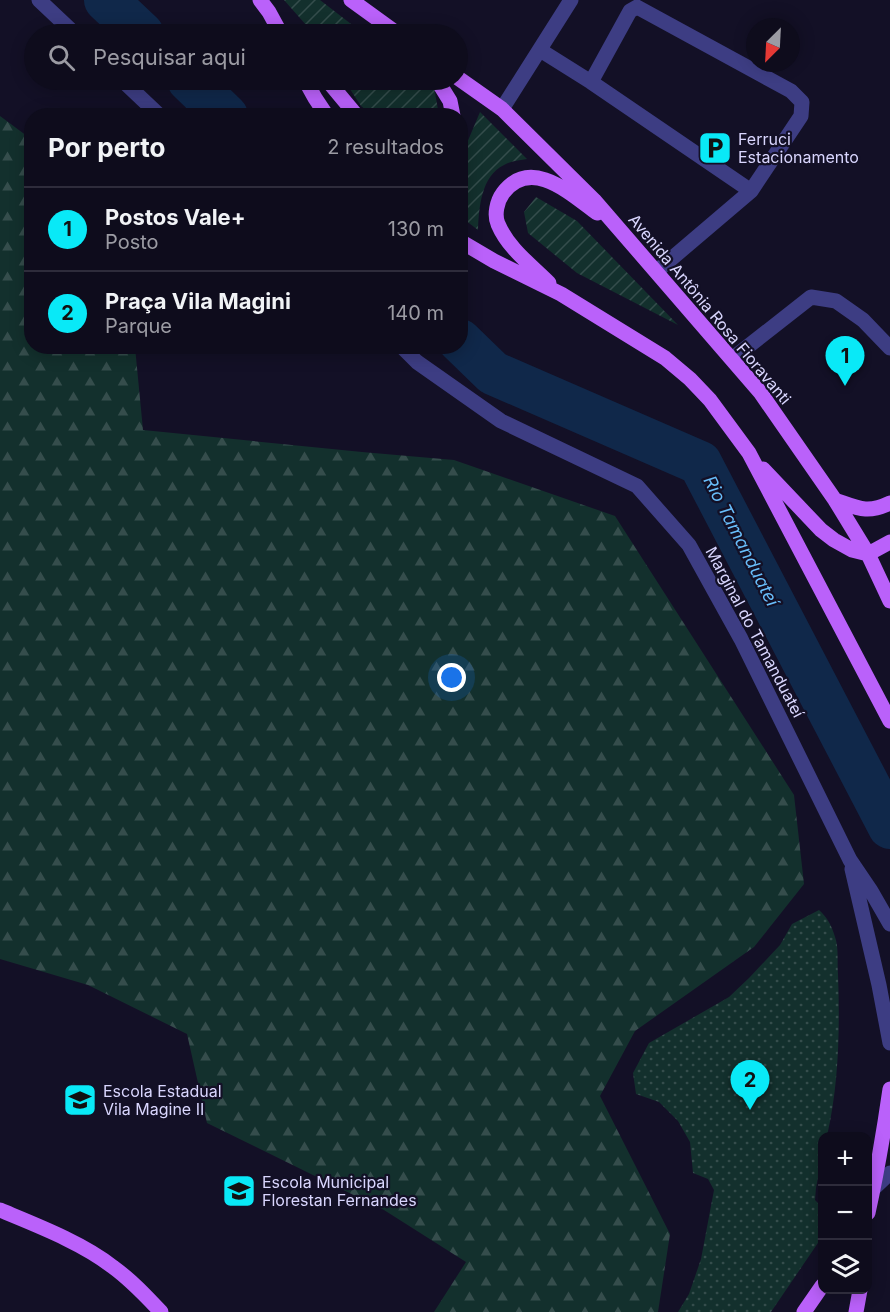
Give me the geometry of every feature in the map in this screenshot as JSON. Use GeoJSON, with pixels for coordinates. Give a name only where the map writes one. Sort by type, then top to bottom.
{"type":"FeatureCollection","features":[{"type":"Feature","properties":{"kind":"main road"},"geometry":{"type":"LineString","coordinates":[[351,0],[384,24]]}},
{"type":"Feature","properties":{"kind":"main road"},"geometry":{"type":"LineString","coordinates":[[265,6],[275,24]]}},
{"type":"Feature","properties":{"kind":"main road"},"geometry":{"type":"LineString","coordinates":[[265,6],[280,24]]}},
{"type":"Feature","properties":{"kind":"main road","name":"Avenida Antônia Rosa Fioravanti"},"geometry":{"type":"LineString","coordinates":[[468,85],[502,109],[594,200],[760,392],[835,500],[868,554],[890,601]]}},
{"type":"Feature","properties":{"kind":"main road"},"geometry":{"type":"LineString","coordinates":[[311,90],[322,108]]}},
{"type":"Feature","properties":{"kind":"main road"},"geometry":{"type":"LineString","coordinates":[[335,90],[350,108]]}},
{"type":"Feature","properties":{"kind":"main road"},"geometry":{"type":"LineString","coordinates":[[443,90],[451,108]]}},
{"type":"Feature","properties":{"kind":"main road"},"geometry":{"type":"LineString","coordinates":[[561,294],[517,252],[497,222],[499,199],[508,186],[527,177],[542,177],[565,190],[626,235]]}},
{"type":"Feature","properties":{"kind":"main road"},"geometry":{"type":"LineString","coordinates":[[468,246],[561,294],[665,358],[710,400],[749,453],[821,530],[834,540],[852,550],[868,554],[890,542]]}},
{"type":"Feature","properties":{"kind":"main road"},"geometry":{"type":"LineString","coordinates":[[749,453],[890,722]]}},
{"type":"Feature","properties":{"kind":"main road"},"geometry":{"type":"LineString","coordinates":[[835,500],[870,510],[890,503]]}},
{"type":"Feature","properties":{"kind":"main road"},"geometry":{"type":"LineString","coordinates":[[872,1195],[890,1089]]}},
{"type":"Feature","properties":{"kind":"main road"},"geometry":{"type":"LineString","coordinates":[[0,1210],[75,1244],[112,1266],[161,1312]]}},
{"type":"Feature","properties":{"kind":"main road"},"geometry":{"type":"LineString","coordinates":[[804,1312],[818,1292]]}},
{"type":"Feature","properties":{"kind":"main road"},"geometry":{"type":"LineString","coordinates":[[856,1312],[859,1294]]}},
{"type":"Feature","properties":{"kind":"street"},"geometry":{"type":"LineString","coordinates":[[39,0],[64,24]]}},
{"type":"Feature","properties":{"kind":"street"},"geometry":{"type":"LineString","coordinates":[[502,109],[572,0]]}},
{"type":"Feature","properties":{"kind":"street"},"geometry":{"type":"LineString","coordinates":[[591,82],[630,11],[637,7],[790,91],[802,102],[801,117],[751,191],[657,271]]}},
{"type":"Feature","properties":{"kind":"street"},"geometry":{"type":"LineString","coordinates":[[540,50],[751,191]]}},
{"type":"Feature","properties":{"kind":"street"},"geometry":{"type":"LineString","coordinates":[[133,90],[152,108]]}},
{"type":"Feature","properties":{"kind":"street"},"geometry":{"type":"LineString","coordinates":[[732,359],[811,297],[836,301],[863,320],[890,348]]}},
{"type":"Feature","properties":{"kind":"street","name":"Marginal do Tamanduateí"},"geometry":{"type":"LineString","coordinates":[[409,354],[501,421],[637,486],[689,544],[741,639],[850,860],[890,924]]}},
{"type":"Feature","properties":{"kind":"street","name":"Marginal do Tamanduateí"},"geometry":{"type":"LineString","coordinates":[[850,860],[890,1043]]}},
{"type":"Feature","properties":{"kind":"street"},"geometry":{"type":"LineString","coordinates":[[874,1188],[890,1173]]}},
{"type":"Feature","properties":{"kind":"green space"},"geometry":{"type":"Polygon","coordinates":[[[284,0],[320,0],[351,24],[305,24],[284,0]]]}},
{"type":"Feature","properties":{"kind":"green space"},"geometry":{"type":"Polygon","coordinates":[[[351,90],[434,90],[438,108],[363,108],[351,90]]]}},
{"type":"Feature","properties":{"kind":"green space"},"geometry":{"type":"Polygon","coordinates":[[[480,112],[527,159],[507,164],[496,170],[490,177],[483,193],[478,230],[468,222],[468,140],[480,112]]]}},
{"type":"Feature","properties":{"kind":"green space"},"geometry":{"type":"Polygon","coordinates":[[[0,116],[24,134],[24,354],[136,354],[143,430],[454,460],[615,516],[794,795],[804,884],[754,947],[635,1031],[600,1096],[670,1234],[658,1312],[434,1312],[466,1262],[384,1210],[207,1123],[187,1034],[88,985],[0,959],[0,116]]]}},
{"type":"Feature","properties":{"kind":"green space"},"geometry":{"type":"Polygon","coordinates":[[[536,197],[577,221],[678,325],[577,273],[528,233],[524,212],[536,197]]]}},
{"type":"Feature","properties":{"kind":"green space"},"geometry":{"type":"Polygon","coordinates":[[[819,910],[832,929],[838,955],[838,1056],[834,1096],[828,1132],[818,1132],[818,1178],[815,1200],[818,1203],[818,1243],[771,1312],[678,1312],[689,1294],[701,1259],[714,1190],[708,1179],[693,1173],[690,1142],[678,1121],[659,1102],[636,1094],[633,1073],[649,1043],[729,997],[780,945],[792,924],[819,910]]]}},
{"type":"Feature","properties":{"kind":"waterway","name":"Rio Tamanduateí"},"geometry":{"type":"LineString","coordinates":[[106,0],[131,24]]}},
{"type":"Feature","properties":{"kind":"waterway","name":"Rio Tamanduateí"},"geometry":{"type":"LineString","coordinates":[[199,90],[218,108]]}},
{"type":"Feature","properties":{"kind":"waterway","name":"Rio Tamanduateí"},"geometry":{"type":"LineString","coordinates":[[468,349],[493,373],[700,463],[890,827]]}},
{"type":"Feature","properties":{"kind":"place","name":"Ferruci Estacionamento"},"geometry":{"type":"Point","coordinates":[715,148]}},
{"type":"Feature","properties":{"kind":"place","name":"Postos Vale+"},"geometry":{"type":"Point","coordinates":[845,386]}},
{"type":"Feature","properties":{"kind":"place","name":"Escola Estadual Vila Magine II"},"geometry":{"type":"Point","coordinates":[80,1100]}},
{"type":"Feature","properties":{"kind":"place","name":"Praça Vila Magini"},"geometry":{"type":"Point","coordinates":[750,1110]}},
{"type":"Feature","properties":{"kind":"place","name":"Escola Municipal Florestan Fernandes"},"geometry":{"type":"Point","coordinates":[239,1191]}}]}
